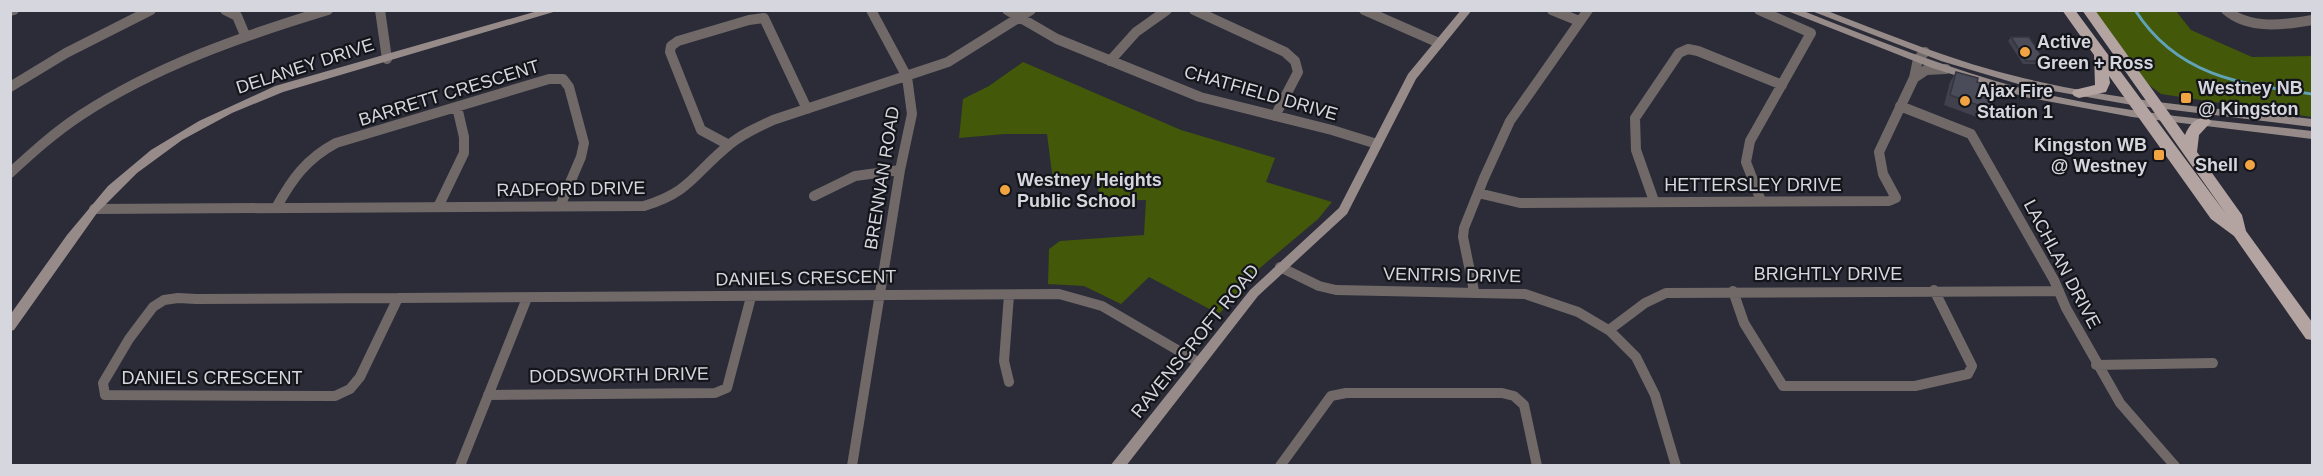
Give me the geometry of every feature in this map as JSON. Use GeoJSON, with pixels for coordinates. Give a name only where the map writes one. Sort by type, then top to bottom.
{"type":"FeatureCollection","features":[{"type":"Feature","properties":{"kind":"main road"},"geometry":{"type":"LineString","coordinates":[[2068,10],[2133,100],[2163,116],[2237,219],[2239,232]]}},
{"type":"Feature","properties":{"kind":"main road"},"geometry":{"type":"LineString","coordinates":[[2088,10],[2216,214],[2239,232],[2313,334]]}},
{"type":"Feature","properties":{"kind":"main road"},"geometry":{"type":"LineString","coordinates":[[2079,93],[2095,92],[2101,88],[2102,68],[2098,52]]}},
{"type":"Feature","properties":{"kind":"main road"},"geometry":{"type":"LineString","coordinates":[[2190,154],[2192,131],[2195,126],[2204,122]]}},
{"type":"Feature","properties":{"kind":"street"},"geometry":{"type":"LineString","coordinates":[[10,87],[66,53],[150,10]]}},
{"type":"Feature","properties":{"kind":"street"},"geometry":{"type":"LineString","coordinates":[[225,10],[237,16],[244,35]]}},
{"type":"Feature","properties":{"kind":"street"},"geometry":{"type":"LineString","coordinates":[[10,173],[50,140],[107,100],[161,70],[244,35],[328,10]]}},
{"type":"Feature","properties":{"kind":"street"},"geometry":{"type":"LineString","coordinates":[[380,10],[387,58]]}},
{"type":"Feature","properties":{"kind":"street","name":"DELANEY DRIVE"},"geometry":{"type":"LineString","coordinates":[[10,326],[94,209],[151,156],[181,136],[221,114],[279,89],[555,10]]}},
{"type":"Feature","properties":{"kind":"street","name":"BRENNAN ROAD"},"geometry":{"type":"LineString","coordinates":[[852,465],[900,170],[912,114],[907,77],[871,10]]}},
{"type":"Feature","properties":{"kind":"street","name":"CHATFIELD DRIVE"},"geometry":{"type":"LineString","coordinates":[[1006,10],[1057,39],[1200,97],[1377,144]]}},
{"type":"Feature","properties":{"kind":"street","name":"RADFORD DRIVE"},"geometry":{"type":"LineString","coordinates":[[94,209],[644,206],[680,194],[700,177],[729,145],[773,120],[948,62],[1031,10]]}},
{"type":"Feature","properties":{"kind":"street"},"geometry":{"type":"LineString","coordinates":[[1110,61],[1137,32],[1167,10]]}},
{"type":"Feature","properties":{"kind":"street"},"geometry":{"type":"LineString","coordinates":[[1194,10],[1285,52],[1294,62],[1299,72],[1275,116]]}},
{"type":"Feature","properties":{"kind":"street"},"geometry":{"type":"LineString","coordinates":[[1364,10],[1439,43]]}},
{"type":"Feature","properties":{"kind":"street","name":"RAVENSCROFT ROAD"},"geometry":{"type":"LineString","coordinates":[[1117,465],[1254,293],[1280,267],[1339,216],[1412,77],[1467,10]]}},
{"type":"Feature","properties":{"kind":"street"},"geometry":{"type":"LineString","coordinates":[[1552,10],[1579,21]]}},
{"type":"Feature","properties":{"kind":"street"},"geometry":{"type":"LineString","coordinates":[[1474,291],[1463,237],[1464,228],[1478,193],[1510,121],[1588,10]]}},
{"type":"Feature","properties":{"kind":"street"},"geometry":{"type":"LineString","coordinates":[[1759,10],[1811,33],[1749,141],[1746,162],[1761,201]]}},
{"type":"Feature","properties":{"kind":"street"},"geometry":{"type":"LineString","coordinates":[[1790,10],[1922,55],[2024,82],[2079,93],[2133,100]]}},
{"type":"Feature","properties":{"kind":"street"},"geometry":{"type":"LineString","coordinates":[[1814,10],[1922,55],[1946,69],[2027,93],[2085,105],[2148,108],[2313,123]]}},
{"type":"Feature","properties":{"kind":"street"},"geometry":{"type":"LineString","coordinates":[[2226,10],[2240,20],[2253,23],[2313,20]]}},
{"type":"Feature","properties":{"kind":"street"},"geometry":{"type":"LineString","coordinates":[[729,145],[701,130],[670,52],[672,46],[678,41],[749,20],[764,18],[807,109]]}},
{"type":"Feature","properties":{"kind":"street"},"geometry":{"type":"LineString","coordinates":[[1654,201],[1633,140],[1633,126],[1635,117],[1679,53],[1688,49],[1698,51],[1782,85]]}},
{"type":"Feature","properties":{"kind":"street","name":"HETTERSLEY DRIVE"},"geometry":{"type":"LineString","coordinates":[[1478,193],[1520,203],[1889,201],[1896,198],[1882,174],[1879,152],[1914,78],[1922,55]]}},
{"type":"Feature","properties":{"kind":"street"},"geometry":{"type":"LineString","coordinates":[[1914,78],[1926,70],[1946,69]]}},
{"type":"Feature","properties":{"kind":"street","name":"BARRETT CRESCENT"},"geometry":{"type":"LineString","coordinates":[[276,208],[292,177],[312,155],[336,143],[549,79],[562,79],[568,87],[584,143],[581,157],[560,206]]}},
{"type":"Feature","properties":{"kind":"street","name":"LACHLAN DRIVE"},"geometry":{"type":"LineString","coordinates":[[1900,106],[1971,134],[2059,291],[2096,365],[2120,404],[2175,465]]}},
{"type":"Feature","properties":{"kind":"street"},"geometry":{"type":"LineString","coordinates":[[438,207],[464,153],[464,136],[457,107]]}},
{"type":"Feature","properties":{"kind":"street"},"geometry":{"type":"LineString","coordinates":[[2163,116],[2313,135]]}},
{"type":"Feature","properties":{"kind":"street"},"geometry":{"type":"LineString","coordinates":[[814,196],[851,175],[877,170],[900,170]]}},
{"type":"Feature","properties":{"kind":"street","name":"VENTRIS DRIVE"},"geometry":{"type":"LineString","coordinates":[[1280,267],[1319,286],[1335,290],[1354,292],[1474,291],[1526,294],[1551,300],[1585,315],[1609,330],[1632,352],[1645,371],[1676,465]]}},
{"type":"Feature","properties":{"kind":"street"},"geometry":{"type":"LineString","coordinates":[[1733,291],[1744,322],[1783,386],[1804,388],[1915,386],[1968,374],[1972,366],[1934,290]]}},
{"type":"Feature","properties":{"kind":"street","name":"BRIGHTLY DRIVE"},"geometry":{"type":"LineString","coordinates":[[1609,330],[1645,303],[1666,293],[2059,291]]}},
{"type":"Feature","properties":{"kind":"street","name":"DANIELS CRESCENT"},"geometry":{"type":"LineString","coordinates":[[398,298],[360,377],[350,389],[335,396],[105,395],[103,383],[147,314],[156,303],[171,298],[1059,294],[1102,306],[1198,362]]}},
{"type":"Feature","properties":{"kind":"street"},"geometry":{"type":"LineString","coordinates":[[1008,382],[1004,361],[1009,295]]}},
{"type":"Feature","properties":{"kind":"street"},"geometry":{"type":"LineString","coordinates":[[460,465],[527,297]]}},
{"type":"Feature","properties":{"kind":"street","name":"DODSWORTH DRIVE"},"geometry":{"type":"LineString","coordinates":[[488,395],[703,395],[715,393],[727,388],[751,297]]}},
{"type":"Feature","properties":{"kind":"street"},"geometry":{"type":"LineString","coordinates":[[2096,365],[2213,363]]}},
{"type":"Feature","properties":{"kind":"street"},"geometry":{"type":"LineString","coordinates":[[1281,465],[1331,396],[1346,393],[1502,393],[1514,396],[1524,405],[1537,465]]}},
{"type":"Feature","properties":{"kind":"green space"},"geometry":{"type":"Polygon","coordinates":[[[2095,11],[2176,11],[2191,30],[2252,57],[2312,56],[2312,117],[2161,94],[2149,85],[2095,11]]]}},
{"type":"Feature","properties":{"kind":"green space"},"geometry":{"type":"Polygon","coordinates":[[[1023,62],[1181,130],[1275,158],[1266,182],[1332,202],[1318,219],[1261,267],[1219,314],[1149,277],[1121,304],[1084,286],[1048,284],[1049,249],[1060,241],[1144,235],[1146,200],[1098,201],[1099,178],[1053,181],[1047,134],[1005,134],[959,138],[963,99],[989,86],[1023,62]]]}},
{"type":"Feature","properties":{"kind":"building","name":"Active Green + Ross"},"geometry":{"type":"Polygon","coordinates":[[[2011,37],[2029,37],[2045,61],[2026,61],[2011,37]]]}},
{"type":"Feature","properties":{"kind":"building"},"geometry":{"type":"Polygon","coordinates":[[[1956,72],[1978,78],[1977,82],[1996,88],[1992,110],[1950,95],[1956,72]]]}},
{"type":"Feature","properties":{"kind":"waterway"},"geometry":{"type":"LineString","coordinates":[[2135,10],[2170,50],[2190,63],[2235,80],[2312,94]]}},
{"type":"Feature","properties":{"kind":"place","name":"Active Green + Ross"},"geometry":{"type":"Point","coordinates":[2025,52]}},
{"type":"Feature","properties":{"kind":"place","name":"Westney NB @ Kingston"},"geometry":{"type":"Point","coordinates":[2186,98]}},
{"type":"Feature","properties":{"kind":"place","name":"Ajax Fire Station 1"},"geometry":{"type":"Point","coordinates":[1965,101]}},
{"type":"Feature","properties":{"kind":"place","name":"Kingston WB @ Westney"},"geometry":{"type":"Point","coordinates":[2159,155]}},
{"type":"Feature","properties":{"kind":"place","name":"Shell"},"geometry":{"type":"Point","coordinates":[2250,165]}},
{"type":"Feature","properties":{"kind":"place","name":"Westney Heights Public School"},"geometry":{"type":"Point","coordinates":[1005,190]}}]}
